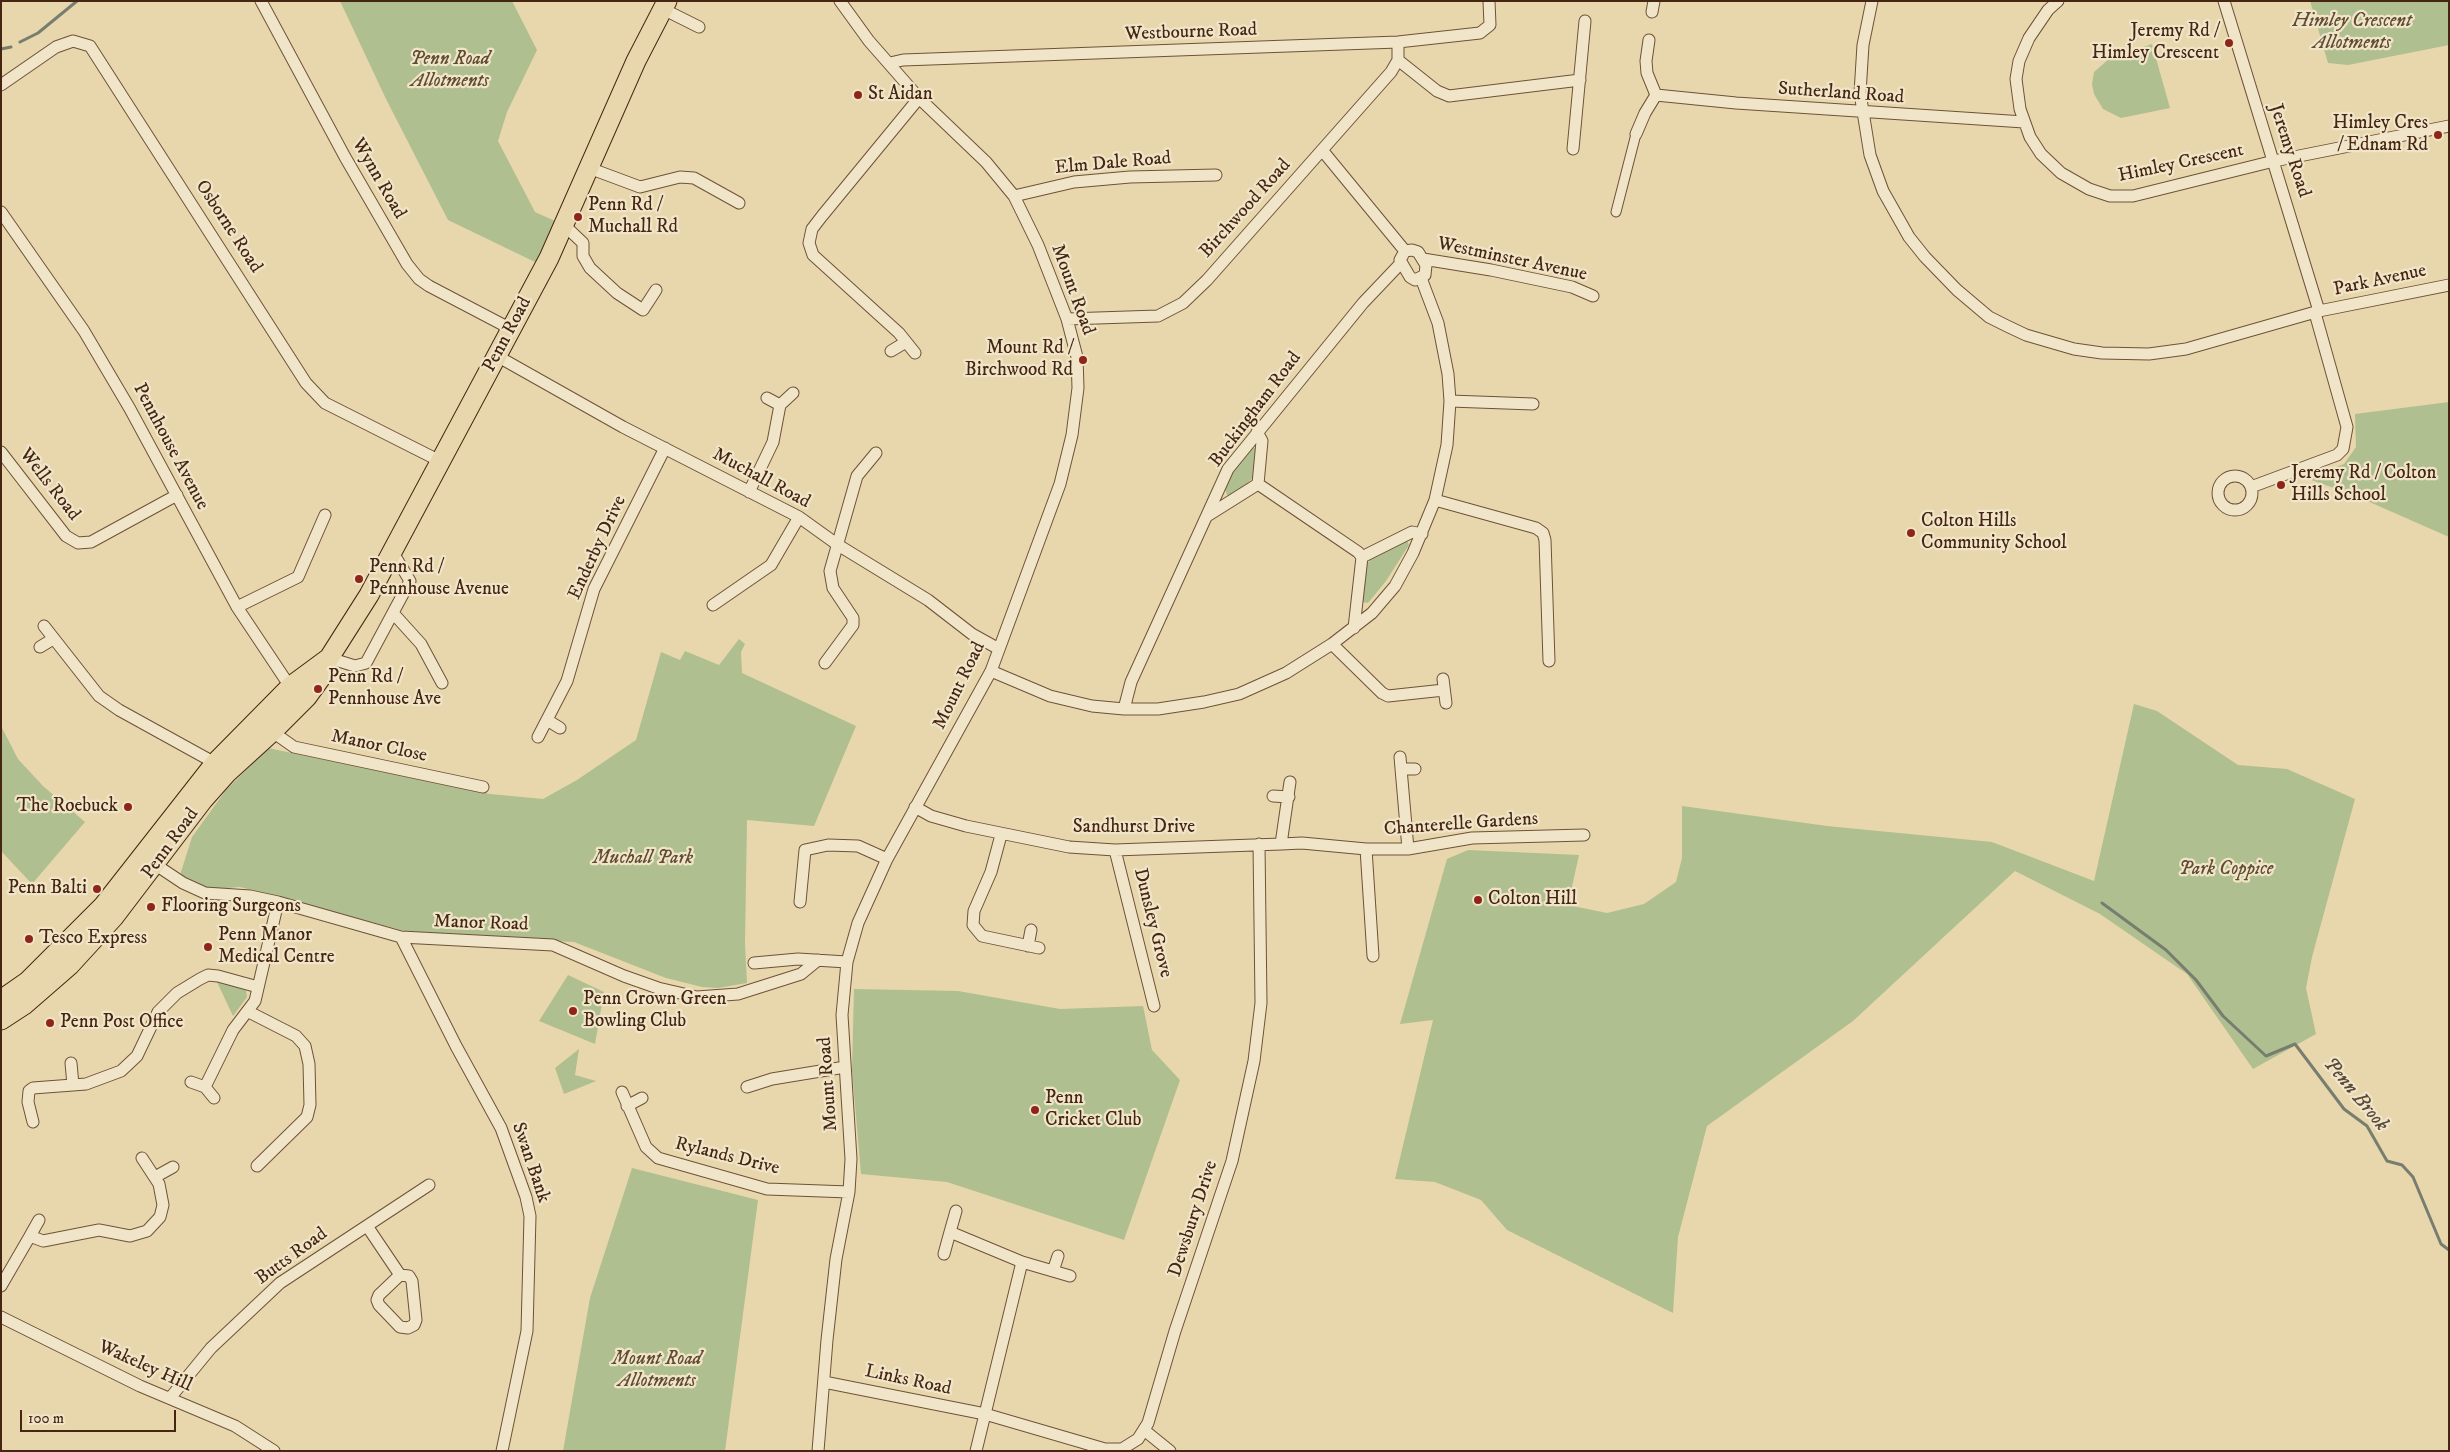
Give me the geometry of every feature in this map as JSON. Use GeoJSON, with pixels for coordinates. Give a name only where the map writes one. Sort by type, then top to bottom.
{"type":"FeatureCollection","features":[{"type":"Feature","properties":{"kind":"highway","name":"Penn Road"},"geometry":{"type":"LineString","coordinates":[[1,1000],[28,980],[149,860],[227,772],[272,732],[307,697],[320,679],[329,658],[350,626],[392,551],[511,329],[564,225],[636,61],[665,5]]}},
{"type":"Feature","properties":{"kind":"highway","name":"Penn Road"},"geometry":{"type":"LineString","coordinates":[[1,1020],[24,1005],[70,964],[114,917],[149,860],[215,763],[291,686],[329,658]]}},
{"type":"Feature","properties":{"kind":"street","name":"Wynn Road"},"geometry":{"type":"LineString","coordinates":[[261,1],[345,157],[407,264],[419,279],[429,286],[511,329]]}},
{"type":"Feature","properties":{"kind":"street","name":"Mount Road"},"geometry":{"type":"LineString","coordinates":[[818,1451],[836,1259],[849,1192],[851,1160],[842,1015],[847,962],[858,923],[887,859],[991,671],[1057,492],[1072,435],[1078,388],[1078,371],[1067,319],[1038,245],[1014,196],[986,162],[919,98],[869,41],[840,1]]}},
{"type":"Feature","properties":{"kind":"street","name":"Westbourne Road"},"geometry":{"type":"LineString","coordinates":[[890,63],[903,60],[1398,42],[1480,33],[1490,25],[1489,1]]}},
{"type":"Feature","properties":{"kind":"street","name":"Park Avenue"},"geometry":{"type":"LineString","coordinates":[[1872,1],[1861,60],[1862,112],[1870,155],[1881,184],[1909,237],[1925,257],[1957,290],[1989,316],[2026,335],[2083,350],[2149,354],[2186,349],[2317,312],[2449,285]]}},
{"type":"Feature","properties":{"kind":"street","name":"Himley Crescent"},"geometry":{"type":"LineString","coordinates":[[2058,1],[2048,10],[2030,38],[2019,61],[2017,92],[2024,122],[2041,154],[2052,165],[2075,182],[2110,196],[2133,196],[2274,161],[2449,126]]}},
{"type":"Feature","properties":{"kind":"street","name":"Jeremy Road"},"geometry":{"type":"LineString","coordinates":[[2224,1],[2240,58],[2274,161],[2317,312],[2347,427],[2343,449],[2337,455],[2251,488]]}},
{"type":"Feature","properties":{"kind":"street"},"geometry":{"type":"LineString","coordinates":[[665,5],[699,28]]}},
{"type":"Feature","properties":{"kind":"street"},"geometry":{"type":"LineString","coordinates":[[1573,149],[1585,21]]}},
{"type":"Feature","properties":{"kind":"street","name":"Osborne Road"},"geometry":{"type":"LineString","coordinates":[[1,85],[56,48],[73,40],[90,46],[306,383],[325,403],[440,461]]}},
{"type":"Feature","properties":{"kind":"street"},"geometry":{"type":"LineString","coordinates":[[1616,212],[1636,134],[1645,113],[1656,95],[1647,73],[1646,61],[1649,40]]}},
{"type":"Feature","properties":{"kind":"street"},"geometry":{"type":"LineString","coordinates":[[1398,42],[1398,60],[1437,91],[1449,96],[1580,80]]}},
{"type":"Feature","properties":{"kind":"street","name":"Birchwood Road"},"geometry":{"type":"LineString","coordinates":[[1067,319],[1158,316],[1183,303],[1207,280],[1391,72],[1398,60]]}},
{"type":"Feature","properties":{"kind":"street","name":"Sutherland Road"},"geometry":{"type":"LineString","coordinates":[[1656,95],[1736,104],[2024,122]]}},
{"type":"Feature","properties":{"kind":"street"},"geometry":{"type":"LineString","coordinates":[[915,353],[899,333],[813,255],[809,243],[812,229],[919,98]]}},
{"type":"Feature","properties":{"kind":"street"},"geometry":{"type":"LineString","coordinates":[[1322,150],[1405,251]]}},
{"type":"Feature","properties":{"kind":"street"},"geometry":{"type":"LineString","coordinates":[[589,168],[640,187],[680,177],[694,178],[739,204]]}},
{"type":"Feature","properties":{"kind":"street","name":"Elm Dale Road"},"geometry":{"type":"LineString","coordinates":[[1014,196],[1074,182],[1130,177],[1216,175]]}},
{"type":"Feature","properties":{"kind":"street","name":"Pennhouse Avenue"},"geometry":{"type":"LineString","coordinates":[[1,212],[84,331],[177,495],[205,552],[237,607],[291,686],[307,697]]}},
{"type":"Feature","properties":{"kind":"street"},"geometry":{"type":"LineString","coordinates":[[564,225],[583,243],[583,256],[590,268],[616,293],[642,310],[656,290]]}},
{"type":"Feature","properties":{"kind":"street"},"geometry":{"type":"LineString","coordinates":[[1412,250],[1418,252],[1423,259],[1426,271],[1422,278],[1415,280],[1410,277],[1401,263],[1401,256],[1405,251],[1412,250]]}},
{"type":"Feature","properties":{"kind":"street","name":"Westminster Avenue"},"geometry":{"type":"LineString","coordinates":[[1423,259],[1572,287],[1593,296]]}},
{"type":"Feature","properties":{"kind":"street","name":"Buckingham Road"},"geometry":{"type":"LineString","coordinates":[[1124,709],[1131,682],[1228,469],[1363,303],[1401,263]]}},
{"type":"Feature","properties":{"kind":"street"},"geometry":{"type":"LineString","coordinates":[[991,671],[1050,696],[1092,706],[1124,709],[1158,709],[1239,694],[1286,673],[1332,644],[1372,613],[1395,586],[1422,534],[1435,500],[1447,445],[1450,402],[1448,374],[1438,323],[1422,278]]}},
{"type":"Feature","properties":{"kind":"street"},"geometry":{"type":"LineString","coordinates":[[892,351],[906,342]]}},
{"type":"Feature","properties":{"kind":"street","name":"Muchall Road"},"geometry":{"type":"LineString","coordinates":[[497,356],[799,518],[928,600],[972,634],[998,649]]}},
{"type":"Feature","properties":{"kind":"street"},"geometry":{"type":"LineString","coordinates":[[749,492],[773,442],[780,405],[793,393]]}},
{"type":"Feature","properties":{"kind":"street"},"geometry":{"type":"LineString","coordinates":[[766,398],[780,405]]}},
{"type":"Feature","properties":{"kind":"street"},"geometry":{"type":"LineString","coordinates":[[1450,402],[1533,404]]}},
{"type":"Feature","properties":{"kind":"street"},"geometry":{"type":"LineString","coordinates":[[1257,432],[1262,441],[1258,484]]}},
{"type":"Feature","properties":{"kind":"street","name":"Enderby Drive"},"geometry":{"type":"LineString","coordinates":[[538,738],[567,682],[594,589],[666,448]]}},
{"type":"Feature","properties":{"kind":"street","name":"Wells Road"},"geometry":{"type":"LineString","coordinates":[[1,452],[66,536],[78,543],[91,542],[177,495]]}},
{"type":"Feature","properties":{"kind":"street"},"geometry":{"type":"LineString","coordinates":[[825,663],[853,625],[853,618],[833,588],[830,571],[857,476],[876,453]]}},
{"type":"Feature","properties":{"kind":"street"},"geometry":{"type":"LineString","coordinates":[[1207,516],[1258,484]]}},
{"type":"Feature","properties":{"kind":"street"},"geometry":{"type":"LineString","coordinates":[[1258,484],[1362,557]]}},
{"type":"Feature","properties":{"kind":"street"},"geometry":{"type":"LineString","coordinates":[[1435,500],[1536,528],[1543,533],[1545,540],[1549,662]]}},
{"type":"Feature","properties":{"kind":"street"},"geometry":{"type":"LineString","coordinates":[[237,607],[298,577],[325,515]]}},
{"type":"Feature","properties":{"kind":"street"},"geometry":{"type":"LineString","coordinates":[[713,605],[771,565],[799,518]]}},
{"type":"Feature","properties":{"kind":"street"},"geometry":{"type":"LineString","coordinates":[[1362,557],[1412,532],[1422,534]]}},
{"type":"Feature","properties":{"kind":"street"},"geometry":{"type":"LineString","coordinates":[[329,658],[355,666],[366,663],[410,582],[392,551]]}},
{"type":"Feature","properties":{"kind":"street"},"geometry":{"type":"LineString","coordinates":[[1354,628],[1362,557]]}},
{"type":"Feature","properties":{"kind":"street"},"geometry":{"type":"LineString","coordinates":[[392,614],[421,644],[442,683]]}},
{"type":"Feature","properties":{"kind":"street"},"geometry":{"type":"LineString","coordinates":[[44,626],[94,690],[107,702],[215,763]]}},
{"type":"Feature","properties":{"kind":"street"},"geometry":{"type":"LineString","coordinates":[[40,647],[53,639]]}},
{"type":"Feature","properties":{"kind":"street"},"geometry":{"type":"LineString","coordinates":[[1332,644],[1382,693],[1388,696],[1443,684],[1446,703]]}},
{"type":"Feature","properties":{"kind":"street","name":"Manor Close"},"geometry":{"type":"LineString","coordinates":[[258,720],[294,747],[482,787]]}},
{"type":"Feature","properties":{"kind":"street"},"geometry":{"type":"LineString","coordinates":[[547,720],[560,728]]}},
{"type":"Feature","properties":{"kind":"street"},"geometry":{"type":"LineString","coordinates":[[1400,757],[1408,849]]}},
{"type":"Feature","properties":{"kind":"street"},"geometry":{"type":"LineString","coordinates":[[1401,769],[1416,769]]}},
{"type":"Feature","properties":{"kind":"street"},"geometry":{"type":"LineString","coordinates":[[1281,844],[1290,782]]}},
{"type":"Feature","properties":{"kind":"street"},"geometry":{"type":"LineString","coordinates":[[1274,796],[1289,797]]}},
{"type":"Feature","properties":{"kind":"street","name":"Sandhurst Drive"},"geometry":{"type":"LineString","coordinates":[[915,807],[948,822],[1001,835],[1069,847],[1115,850],[1281,844]]}},
{"type":"Feature","properties":{"kind":"street"},"geometry":{"type":"LineString","coordinates":[[1001,835],[991,872],[974,911],[973,925],[982,936],[1034,947],[1031,930]]}},
{"type":"Feature","properties":{"kind":"street","name":"Chanterelle Gardens"},"geometry":{"type":"LineString","coordinates":[[1281,844],[1302,843],[1408,849],[1472,838],[1584,835]]}},
{"type":"Feature","properties":{"kind":"street","name":"Dewsbury Drive"},"geometry":{"type":"LineString","coordinates":[[985,1414],[1068,1439],[1115,1450],[1131,1445],[1144,1430],[1232,1160],[1254,1061],[1261,1004],[1259,844]]}},
{"type":"Feature","properties":{"kind":"street"},"geometry":{"type":"LineString","coordinates":[[800,902],[805,850],[828,845],[858,846],[887,859]]}},
{"type":"Feature","properties":{"kind":"street"},"geometry":{"type":"LineString","coordinates":[[1366,848],[1373,956]]}},
{"type":"Feature","properties":{"kind":"street","name":"Dunsley Grove"},"geometry":{"type":"LineString","coordinates":[[1115,850],[1154,1006]]}},
{"type":"Feature","properties":{"kind":"street","name":"Manor Road"},"geometry":{"type":"LineString","coordinates":[[149,860],[183,883],[204,892],[250,896],[278,902],[401,937],[553,944],[632,979],[658,988],[697,996],[738,994],[802,974],[818,960]]}},
{"type":"Feature","properties":{"kind":"street"},"geometry":{"type":"LineString","coordinates":[[205,1087],[234,1030],[249,1012],[258,987],[278,902]]}},
{"type":"Feature","properties":{"kind":"street","name":"Swan Bank"},"geometry":{"type":"LineString","coordinates":[[401,937],[456,1046],[501,1128],[526,1197],[530,1216],[527,1331],[502,1451]]}},
{"type":"Feature","properties":{"kind":"street"},"geometry":{"type":"LineString","coordinates":[[754,963],[818,960],[847,962]]}},
{"type":"Feature","properties":{"kind":"street"},"geometry":{"type":"LineString","coordinates":[[781,961],[784,980]]}},
{"type":"Feature","properties":{"kind":"street"},"geometry":{"type":"LineString","coordinates":[[33,1122],[28,1102],[29,1091],[33,1088],[86,1084],[111,1075],[127,1066],[136,1056],[158,1012],[178,993],[200,979],[208,975],[218,976],[258,987]]}},
{"type":"Feature","properties":{"kind":"street"},"geometry":{"type":"LineString","coordinates":[[249,1012],[296,1036],[308,1054],[310,1071],[308,1117],[257,1166]]}},
{"type":"Feature","properties":{"kind":"street"},"geometry":{"type":"LineString","coordinates":[[71,1063],[74,1085]]}},
{"type":"Feature","properties":{"kind":"street"},"geometry":{"type":"LineString","coordinates":[[747,1087],[772,1079],[845,1067]]}},
{"type":"Feature","properties":{"kind":"street"},"geometry":{"type":"LineString","coordinates":[[191,1082],[205,1087],[214,1098]]}},
{"type":"Feature","properties":{"kind":"street","name":"Rylands Drive"},"geometry":{"type":"LineString","coordinates":[[622,1092],[646,1147],[658,1158],[767,1188],[849,1192]]}},
{"type":"Feature","properties":{"kind":"street"},"geometry":{"type":"LineString","coordinates":[[628,1106],[642,1098]]}},
{"type":"Feature","properties":{"kind":"street"},"geometry":{"type":"LineString","coordinates":[[30,1236],[43,1241],[99,1230],[130,1236],[147,1231],[153,1226],[163,1210],[161,1191],[155,1177],[142,1158]]}},
{"type":"Feature","properties":{"kind":"street"},"geometry":{"type":"LineString","coordinates":[[155,1177],[173,1167]]}},
{"type":"Feature","properties":{"kind":"street","name":"Butts Road"},"geometry":{"type":"LineString","coordinates":[[170,1398],[211,1348],[280,1283],[429,1184]]}},
{"type":"Feature","properties":{"kind":"street"},"geometry":{"type":"LineString","coordinates":[[944,1254],[956,1211]]}},
{"type":"Feature","properties":{"kind":"street"},"geometry":{"type":"LineString","coordinates":[[1,1286],[5,1269],[30,1236],[39,1220]]}},
{"type":"Feature","properties":{"kind":"street"},"geometry":{"type":"LineString","coordinates":[[367,1226],[400,1276]]}},
{"type":"Feature","properties":{"kind":"street"},"geometry":{"type":"LineString","coordinates":[[950,1232],[1022,1262],[1070,1276]]}},
{"type":"Feature","properties":{"kind":"street"},"geometry":{"type":"LineString","coordinates":[[1053,1271],[1058,1256]]}},
{"type":"Feature","properties":{"kind":"street"},"geometry":{"type":"LineString","coordinates":[[976,1451],[1022,1262]]}},
{"type":"Feature","properties":{"kind":"street"},"geometry":{"type":"LineString","coordinates":[[400,1276],[409,1276],[414,1287],[416,1320],[414,1325],[408,1328],[400,1327],[379,1305],[378,1300],[380,1294],[400,1276]]}},
{"type":"Feature","properties":{"kind":"street","name":"Wakeley Hill"},"geometry":{"type":"LineString","coordinates":[[1,1317],[140,1386],[235,1426],[274,1451]]}},
{"type":"Feature","properties":{"kind":"street","name":"Links Road"},"geometry":{"type":"LineString","coordinates":[[824,1382],[985,1414]]}},
{"type":"Feature","properties":{"kind":"street"},"geometry":{"type":"LineString","coordinates":[[1144,1430],[1170,1451]]}},
{"type":"Feature","properties":{"kind":"green space","name":"Penn Road Allotments"},"geometry":{"type":"Polygon","coordinates":[[[340,1],[512,1],[537,50],[507,112],[498,141],[535,212],[555,221],[537,263],[448,220],[386,99],[340,1]]]}},
{"type":"Feature","properties":{"kind":"green space","name":"Himley Crescent Allotments"},"geometry":{"type":"Polygon","coordinates":[[[2310,1],[2449,1],[2449,45],[2348,65],[2328,63],[2310,1]]]}},
{"type":"Feature","properties":{"kind":"green space"},"geometry":{"type":"Polygon","coordinates":[[[2152,44],[2170,108],[2121,118],[2103,109],[2094,94],[2092,84],[2094,72],[2110,58],[2152,44]]]}},
{"type":"Feature","properties":{"kind":"green space"},"geometry":{"type":"Polygon","coordinates":[[[2449,402],[2449,537],[2356,496],[2306,478],[2344,464],[2356,447],[2355,414],[2449,402]]]}},
{"type":"Feature","properties":{"kind":"green space"},"geometry":{"type":"Polygon","coordinates":[[[1252,447],[1257,449],[1255,476],[1235,495],[1227,495],[1225,489],[1229,479],[1238,462],[1252,447]]]}},
{"type":"Feature","properties":{"kind":"green space"},"geometry":{"type":"Polygon","coordinates":[[[1407,540],[1409,545],[1386,581],[1368,603],[1362,602],[1365,567],[1372,557],[1407,540]]]}},
{"type":"Feature","properties":{"kind":"green space","name":"Muchall Park"},"geometry":{"type":"Polygon","coordinates":[[[739,639],[745,644],[741,652],[742,673],[856,726],[814,826],[747,820],[745,944],[747,983],[718,988],[702,987],[666,978],[574,942],[505,939],[504,936],[424,936],[240,887],[214,889],[195,883],[180,875],[192,837],[226,790],[268,748],[490,794],[543,799],[577,780],[636,740],[661,652],[680,660],[685,651],[719,665],[739,639]]]}},
{"type":"Feature","properties":{"kind":"green space","name":"Park Coppice"},"geometry":{"type":"Polygon","coordinates":[[[2134,704],[2157,711],[2238,765],[2287,769],[2355,799],[2312,957],[2306,988],[2316,1034],[2253,1069],[2187,974],[2100,914],[2015,871],[1853,1021],[1707,1126],[1678,1237],[1673,1313],[1507,1230],[1481,1200],[1435,1182],[1395,1179],[1433,1020],[1400,1024],[1447,859],[1468,850],[1579,855],[1568,905],[1607,913],[1644,904],[1676,882],[1682,858],[1682,806],[1827,826],[1992,842],[2094,881],[2134,704]]]}},
{"type":"Feature","properties":{"kind":"green space"},"geometry":{"type":"Polygon","coordinates":[[[1,726],[18,759],[43,786],[85,822],[32,884],[1,851],[1,726]]]}},
{"type":"Feature","properties":{"kind":"green space","name":"Penn Crown Green Bowling Club"},"geometry":{"type":"Polygon","coordinates":[[[568,975],[604,992],[595,1044],[539,1021],[568,975]]]}},
{"type":"Feature","properties":{"kind":"green space"},"geometry":{"type":"Polygon","coordinates":[[[216,980],[246,990],[247,997],[233,1016],[216,980]]]}},
{"type":"Feature","properties":{"kind":"green space"},"geometry":{"type":"Polygon","coordinates":[[[854,989],[958,991],[1060,1009],[1143,1006],[1152,1050],[1180,1080],[1124,1240],[947,1182],[861,1174],[852,1070],[854,989]]]}},
{"type":"Feature","properties":{"kind":"green space"},"geometry":{"type":"Polygon","coordinates":[[[579,1049],[575,1075],[596,1081],[564,1094],[555,1068],[579,1049]]]}},
{"type":"Feature","properties":{"kind":"green space","name":"Mount Road Allotments"},"geometry":{"type":"Polygon","coordinates":[[[632,1168],[758,1200],[725,1451],[563,1451],[590,1298],[632,1168]]]}},
{"type":"Feature","properties":{"kind":"waterway"},"geometry":{"type":"LineString","coordinates":[[20,42],[38,33],[77,1]]}},
{"type":"Feature","properties":{"kind":"waterway"},"geometry":{"type":"LineString","coordinates":[[1,49],[11,47]]}},
{"type":"Feature","properties":{"kind":"waterway","name":"Penn Brook"},"geometry":{"type":"LineString","coordinates":[[2102,903],[2166,950],[2196,980],[2223,1016],[2266,1056],[2295,1044],[2344,1109],[2367,1126],[2387,1161],[2402,1165],[2413,1177],[2441,1244],[2449,1250]]}},
{"type":"Feature","properties":{"kind":"place","name":"Jeremy Rd / Himley Crescent"},"geometry":{"type":"Point","coordinates":[2229,43]}},
{"type":"Feature","properties":{"kind":"place","name":"St Aidan"},"geometry":{"type":"Point","coordinates":[858,95]}},
{"type":"Feature","properties":{"kind":"place","name":"Himley Cres / Ednam Rd"},"geometry":{"type":"Point","coordinates":[2438,135]}},
{"type":"Feature","properties":{"kind":"place","name":"Penn Rd / Muchall Rd"},"geometry":{"type":"Point","coordinates":[578,217]}},
{"type":"Feature","properties":{"kind":"place","name":"Mount Rd / Birchwood Rd"},"geometry":{"type":"Point","coordinates":[1083,360]}},
{"type":"Feature","properties":{"kind":"place","name":"Jeremy Rd / Colton Hills School"},"geometry":{"type":"Point","coordinates":[2281,485]}},
{"type":"Feature","properties":{"kind":"place","name":"Colton Hills Community School"},"geometry":{"type":"Point","coordinates":[1911,533]}},
{"type":"Feature","properties":{"kind":"place","name":"Penn Rd / Pennhouse Avenue"},"geometry":{"type":"Point","coordinates":[359,579]}},
{"type":"Feature","properties":{"kind":"place","name":"Penn Rd / Pennhouse Ave"},"geometry":{"type":"Point","coordinates":[318,689]}},
{"type":"Feature","properties":{"kind":"place","name":"The Roebuck"},"geometry":{"type":"Point","coordinates":[128,807]}},
{"type":"Feature","properties":{"kind":"place","name":"Penn Balti"},"geometry":{"type":"Point","coordinates":[97,889]}},
{"type":"Feature","properties":{"kind":"place","name":"Colton Hill"},"geometry":{"type":"Point","coordinates":[1478,900]}},
{"type":"Feature","properties":{"kind":"place","name":"Flooring Surgeons"},"geometry":{"type":"Point","coordinates":[151,907]}},
{"type":"Feature","properties":{"kind":"place","name":"Tesco Express"},"geometry":{"type":"Point","coordinates":[29,939]}},
{"type":"Feature","properties":{"kind":"place","name":"Penn Manor Medical Centre"},"geometry":{"type":"Point","coordinates":[208,947]}},
{"type":"Feature","properties":{"kind":"place","name":"Penn Crown Green Bowling Club"},"geometry":{"type":"Point","coordinates":[573,1011]}},
{"type":"Feature","properties":{"kind":"place","name":"Penn Post Office"},"geometry":{"type":"Point","coordinates":[50,1023]}},
{"type":"Feature","properties":{"kind":"place","name":"Penn Cricket Club"},"geometry":{"type":"Point","coordinates":[1035,1110]}}]}
